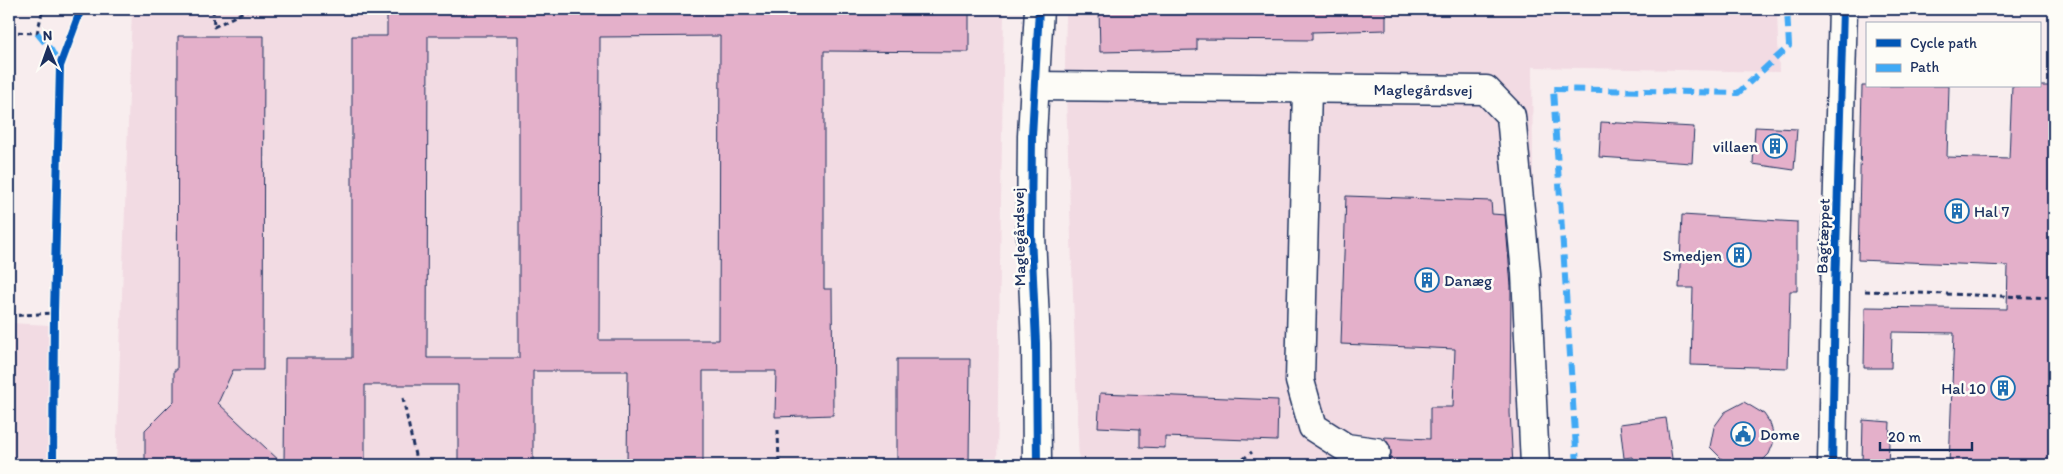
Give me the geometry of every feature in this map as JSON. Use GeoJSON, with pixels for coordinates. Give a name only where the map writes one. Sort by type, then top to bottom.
{"type":"FeatureCollection","features":[{"type":"Feature","properties":{"kind":"street","name":"Maglegårdsvej"},"geometry":{"type":"LineString","coordinates":[[1037,465],[1036,343],[1031,235],[1034,86],[1039,9]]}},
{"type":"Feature","properties":{"kind":"street","name":"Bagtæppet"},"geometry":{"type":"LineString","coordinates":[[1832,465],[1834,290],[1843,9]]}},
{"type":"Feature","properties":{"kind":"street","name":"Maglegårdsvej"},"geometry":{"type":"LineString","coordinates":[[1034,86],[1486,90],[1511,116],[1526,272],[1535,465]]}},
{"type":"Feature","properties":{"kind":"street"},"geometry":{"type":"LineString","coordinates":[[1306,89],[1300,381],[1313,427],[1346,448],[1376,452]]}},
{"type":"Feature","properties":{"kind":"path"},"geometry":{"type":"LineString","coordinates":[[9,32],[37,33],[43,9]]}},
{"type":"Feature","properties":{"kind":"path"},"geometry":{"type":"LineString","coordinates":[[213,9],[214,27],[249,9]]}},
{"type":"Feature","properties":{"kind":"path"},"geometry":{"type":"LineString","coordinates":[[1834,290],[2054,298]]}},
{"type":"Feature","properties":{"kind":"path"},"geometry":{"type":"LineString","coordinates":[[54,303],[54,322]]}},
{"type":"Feature","properties":{"kind":"path"},"geometry":{"type":"LineString","coordinates":[[9,316],[54,313]]}},
{"type":"Feature","properties":{"kind":"path"},"geometry":{"type":"LineString","coordinates":[[403,398],[417,465]]}},
{"type":"Feature","properties":{"kind":"path"},"geometry":{"type":"LineString","coordinates":[[778,430],[779,465]]}},
{"type":"Feature","properties":{"kind":"path"},"geometry":{"type":"LineString","coordinates":[[1236,465],[1252,452]]}},
{"type":"Feature","properties":{"kind":"shaded area"},"geometry":{"type":"Polygon","coordinates":[[[132,9],[1004,9],[997,465],[116,465],[132,9]]]}},
{"type":"Feature","properties":{"kind":"shaded area"},"geometry":{"type":"Polygon","coordinates":[[[1066,9],[1777,9],[1779,72],[1532,67],[1536,465],[1079,465],[1065,67],[1066,9]]]}},
{"type":"Feature","properties":{"kind":"shaded area"},"geometry":{"type":"Polygon","coordinates":[[[9,323],[50,325],[48,465],[9,465],[9,323]]]}},
{"type":"Feature","properties":{"kind":"building"},"geometry":{"type":"Polygon","coordinates":[[[387,9],[969,9],[969,52],[824,51],[824,289],[832,289],[833,415],[775,417],[776,371],[703,371],[703,465],[627,465],[628,371],[533,371],[533,465],[458,465],[458,385],[365,385],[365,465],[284,465],[285,358],[352,358],[352,36],[387,36],[387,9]],[[428,36],[427,358],[519,358],[519,36],[428,36]],[[720,36],[600,37],[599,340],[719,340],[720,36]]]}},
{"type":"Feature","properties":{"kind":"building"},"geometry":{"type":"Polygon","coordinates":[[[1099,9],[1386,9],[1386,30],[1312,32],[1312,40],[1197,39],[1197,50],[1100,52],[1099,9]]]}},
{"type":"Feature","properties":{"kind":"building"},"geometry":{"type":"Polygon","coordinates":[[[178,36],[264,36],[263,370],[233,370],[218,403],[284,465],[145,465],[145,430],[174,401],[174,370],[177,370],[178,36]]]}},
{"type":"Feature","properties":{"kind":"building"},"geometry":{"type":"Polygon","coordinates":[[[1862,86],[1866,86],[1866,88],[1949,88],[1947,157],[2009,159],[2012,88],[2054,86],[2054,465],[1949,465],[1954,333],[1892,332],[1891,368],[1864,368],[1865,307],[2007,309],[2008,266],[1858,260],[1862,86]]]}},
{"type":"Feature","properties":{"kind":"building"},"geometry":{"type":"Polygon","coordinates":[[[1601,122],[1694,127],[1692,163],[1599,157],[1601,122]]]}},
{"type":"Feature","properties":{"kind":"building","name":"villaen"},"geometry":{"type":"Polygon","coordinates":[[[1755,127],[1797,129],[1794,170],[1753,164],[1755,127]]]}},
{"type":"Feature","properties":{"kind":"building","name":"Danæg"},"geometry":{"type":"Polygon","coordinates":[[[1346,196],[1491,201],[1492,214],[1505,215],[1511,286],[1510,413],[1513,465],[1384,465],[1389,461],[1391,454],[1390,446],[1384,437],[1430,439],[1430,407],[1453,407],[1455,349],[1341,344],[1346,196]]]}},
{"type":"Feature","properties":{"kind":"building"},"geometry":{"type":"Polygon","coordinates":[[[1682,215],[1797,222],[1797,291],[1790,291],[1788,368],[1691,365],[1693,288],[1679,288],[1682,215]]]}},
{"type":"Feature","properties":{"kind":"building"},"geometry":{"type":"Polygon","coordinates":[[[897,359],[970,359],[969,465],[897,465],[897,359]]]}},
{"type":"Feature","properties":{"kind":"building"},"geometry":{"type":"Polygon","coordinates":[[[1100,393],[1278,400],[1277,441],[1165,437],[1165,448],[1140,447],[1140,429],[1098,427],[1100,393]]]}},
{"type":"Feature","properties":{"kind":"building","name":"Dome"},"geometry":{"type":"Polygon","coordinates":[[[1744,402],[1764,414],[1770,423],[1773,433],[1773,444],[1769,454],[1762,461],[1754,465],[1732,465],[1724,461],[1710,447],[1714,427],[1725,412],[1744,402]]]}},
{"type":"Feature","properties":{"kind":"building"},"geometry":{"type":"Polygon","coordinates":[[[1666,418],[1673,465],[1634,465],[1632,457],[1624,458],[1620,424],[1666,418]]]}},
{"type":"Feature","properties":{"kind":"building"},"geometry":{"type":"Polygon","coordinates":[[[1863,420],[1890,422],[1888,465],[1862,464],[1863,420]]]}},
{"type":"Feature","properties":{"kind":"marked path"},"geometry":{"type":"LineString","coordinates":[[1577,465],[1553,89],[1738,93],[1789,46],[1787,9]]}},
{"type":"Feature","properties":{"kind":"marked path"},"geometry":{"type":"LineString","coordinates":[[37,33],[51,50],[60,66]]}},
{"type":"Feature","properties":{"kind":"cycle path"},"geometry":{"type":"LineString","coordinates":[[53,465],[54,313],[60,66],[81,9]]}},
{"type":"Feature","properties":{"kind":"cycle path"},"geometry":{"type":"LineString","coordinates":[[1037,465],[1036,343],[1031,235],[1032,136],[1039,9]]}},
{"type":"Feature","properties":{"kind":"cycle path"},"geometry":{"type":"LineString","coordinates":[[1832,465],[1843,9]]}},
{"type":"Feature","properties":{"kind":"place","name":"villaen"},"geometry":{"type":"Point","coordinates":[1775,146]}},
{"type":"Feature","properties":{"kind":"place","name":"Hal 7"},"geometry":{"type":"Point","coordinates":[1957,211]}},
{"type":"Feature","properties":{"kind":"place","name":"Smedjen"},"geometry":{"type":"Point","coordinates":[1739,255]}},
{"type":"Feature","properties":{"kind":"place","name":"Danæg"},"geometry":{"type":"Point","coordinates":[1427,280]}},
{"type":"Feature","properties":{"kind":"place","name":"Hal 10"},"geometry":{"type":"Point","coordinates":[2003,388]}},
{"type":"Feature","properties":{"kind":"place","name":"Dome"},"geometry":{"type":"Point","coordinates":[1743,434]}}]}
